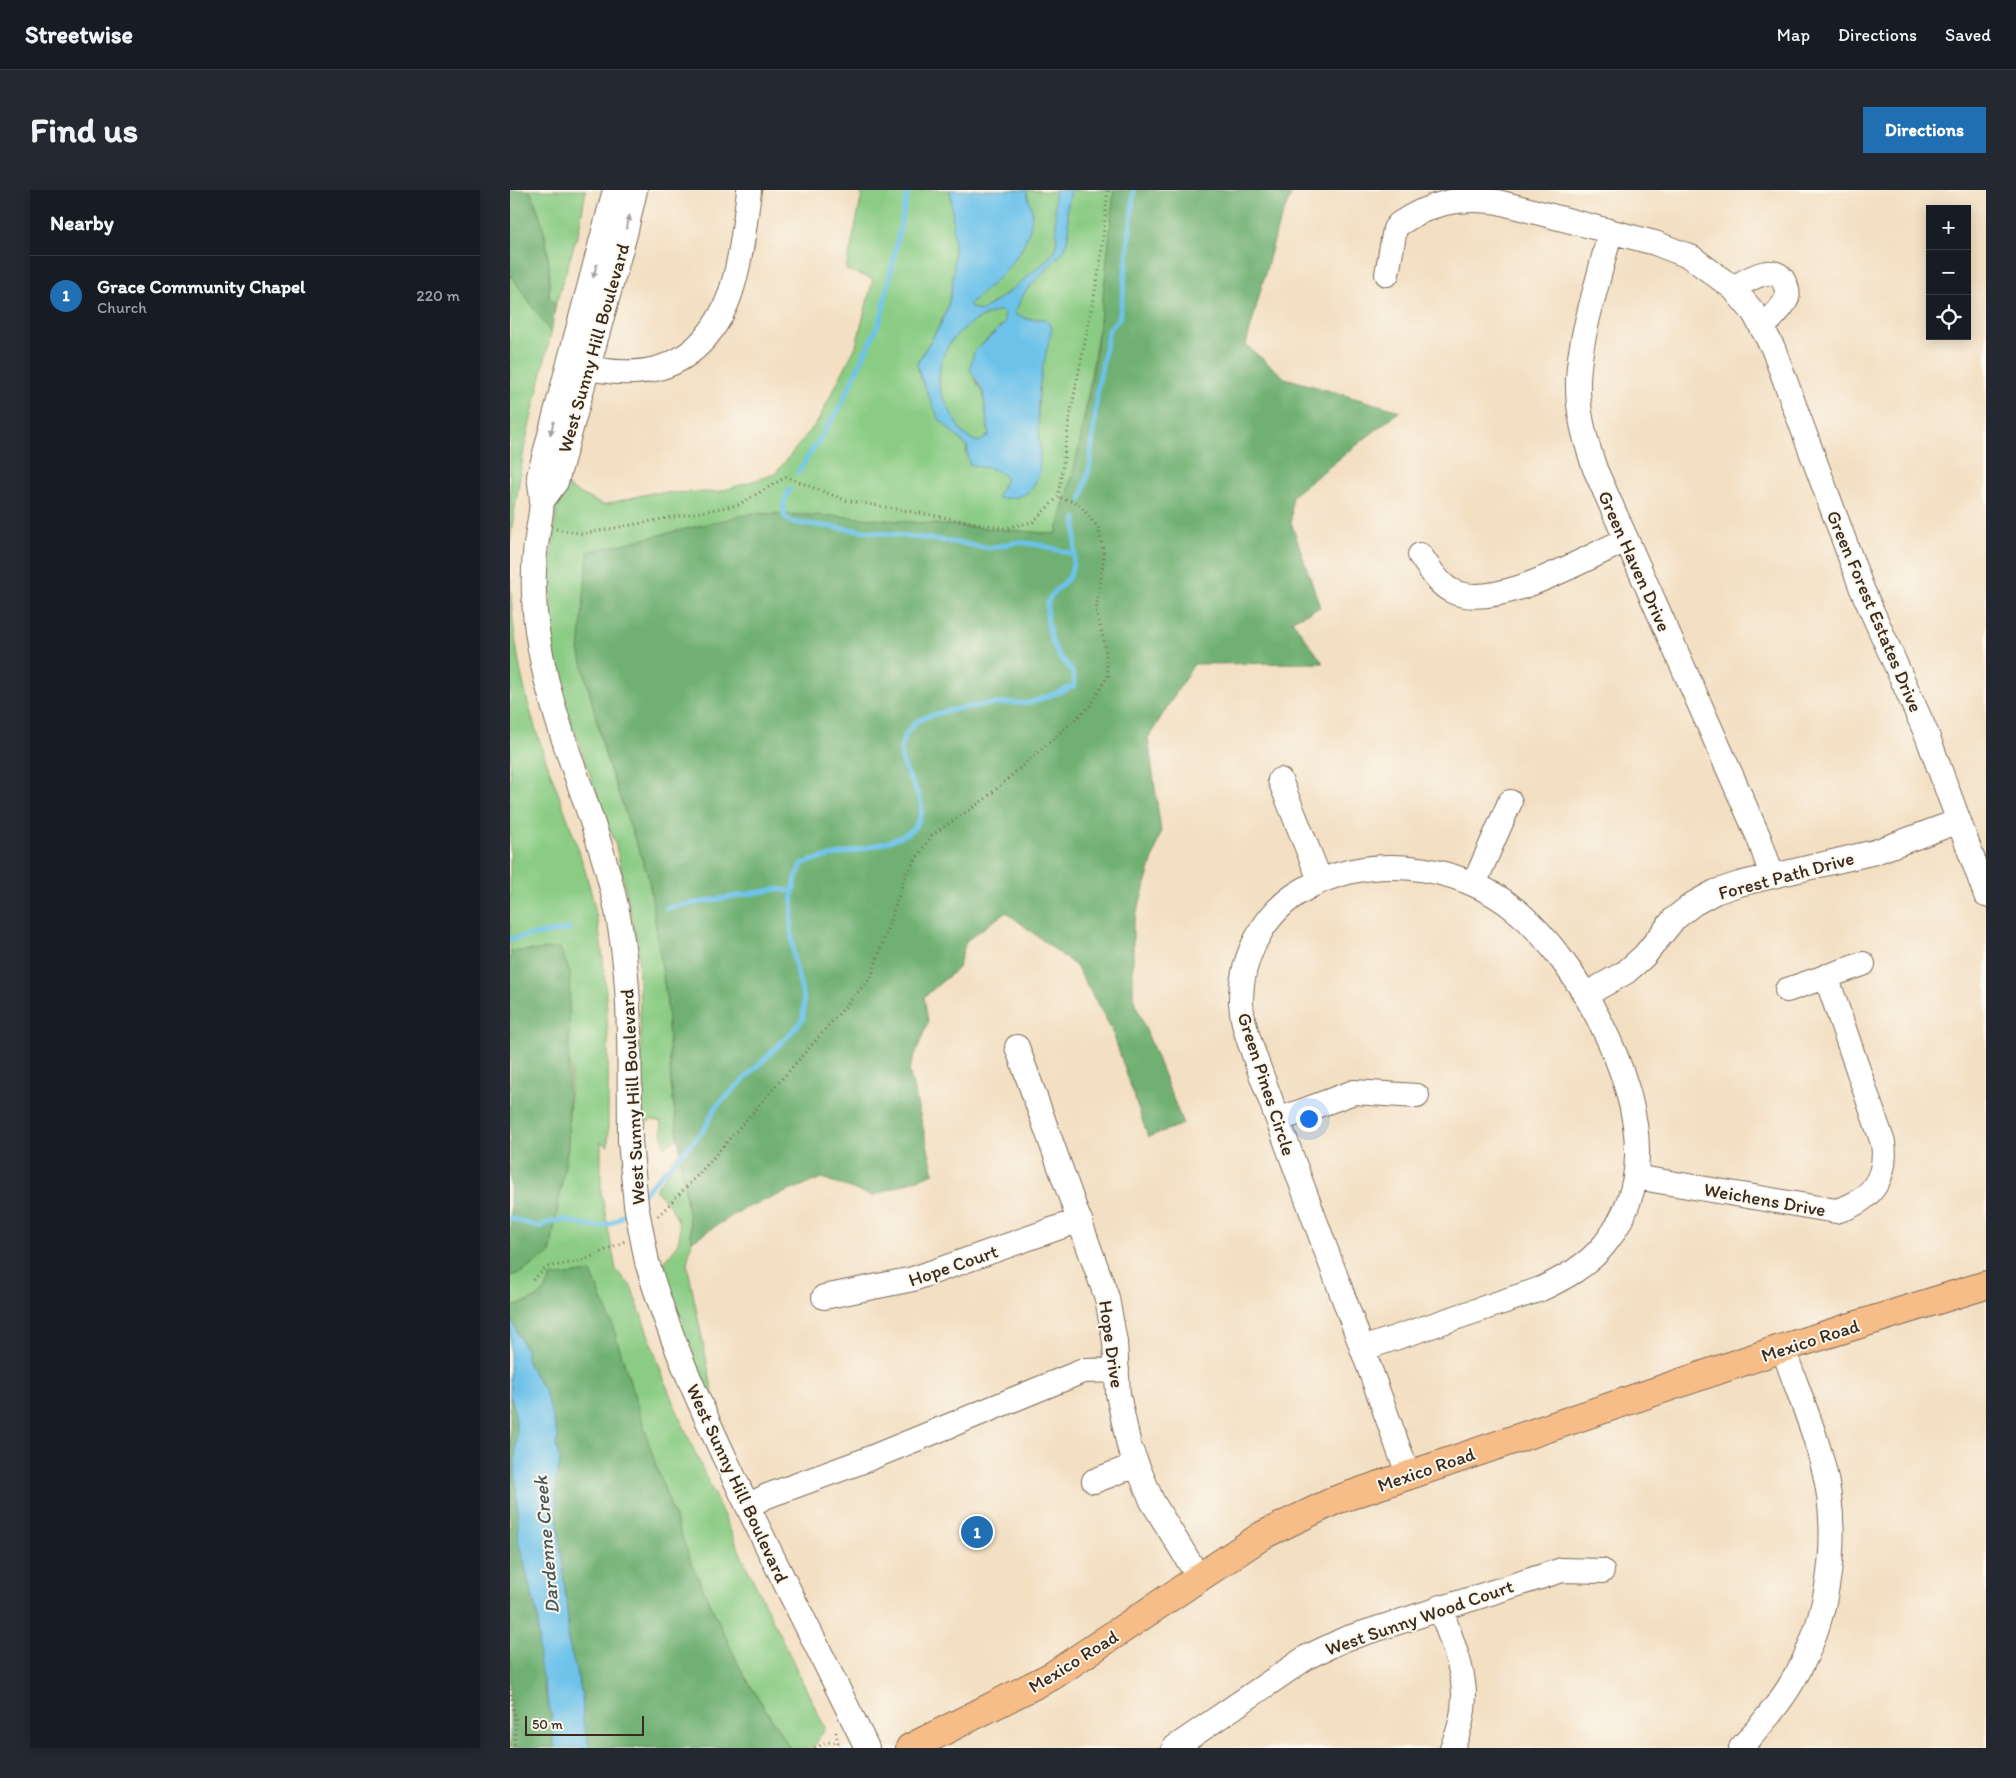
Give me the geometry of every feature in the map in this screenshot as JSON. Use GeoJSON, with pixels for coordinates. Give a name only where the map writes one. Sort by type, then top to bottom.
{"type":"FeatureCollection","features":[{"type":"Feature","properties":{"kind":"main road","name":"Mexico Road"},"geometry":{"type":"LineString","coordinates":[[910,1748],[1052,1676],[1263,1535],[1336,1500],[1783,1348],[1986,1285]]}},
{"type":"Feature","properties":{"kind":"street","name":"West Sunny Hill Boulevard"},"geometry":{"type":"LineString","coordinates":[[615,190],[556,482],[542,501],[537,526],[534,570],[535,608],[544,677],[552,710],[601,849],[620,926],[629,1010],[630,1141],[636,1205],[648,1262],[678,1355],[748,1506],[867,1748]]}},
{"type":"Feature","properties":{"kind":"street","name":"West Sunny Hill Boulevard"},"geometry":{"type":"LineString","coordinates":[[578,366],[625,234],[635,190]]}},
{"type":"Feature","properties":{"kind":"street"},"geometry":{"type":"LineString","coordinates":[[578,366],[614,373],[645,373],[683,357],[698,345],[714,327],[725,308],[740,247],[749,190]]}},
{"type":"Feature","properties":{"kind":"street","name":"Green Forest Estates Drive"},"geometry":{"type":"LineString","coordinates":[[1387,274],[1395,229],[1399,224],[1432,206],[1453,200],[1476,199],[1498,202],[1674,249],[1710,269],[1733,288],[1763,327],[1777,357],[1862,589],[1918,714],[1986,895]]}},
{"type":"Feature","properties":{"kind":"street","name":"Green Haven Drive"},"geometry":{"type":"LineString","coordinates":[[1610,231],[1580,357],[1579,402],[1581,425],[1592,462],[1759,838],[1772,876]]}},
{"type":"Feature","properties":{"kind":"street"},"geometry":{"type":"LineString","coordinates":[[1733,288],[1762,273],[1778,274],[1784,279],[1787,290],[1786,300],[1763,327]]}},
{"type":"Feature","properties":{"kind":"street"},"geometry":{"type":"LineString","coordinates":[[1420,555],[1440,582],[1448,589],[1466,595],[1489,596],[1512,591],[1532,583],[1626,540]]}},
{"type":"Feature","properties":{"kind":"street"},"geometry":{"type":"LineString","coordinates":[[1280,780],[1320,880]]}},
{"type":"Feature","properties":{"kind":"street"},"geometry":{"type":"LineString","coordinates":[[1474,884],[1510,802]]}},
{"type":"Feature","properties":{"kind":"street","name":"Forest Path Drive"},"geometry":{"type":"LineString","coordinates":[[1586,995],[1626,972],[1644,956],[1674,919],[1693,904],[1715,892],[1772,876],[1875,852],[1959,821]]}},
{"type":"Feature","properties":{"kind":"street","name":"Green Pines Circle"},"geometry":{"type":"LineString","coordinates":[[1362,1349],[1541,1289],[1564,1278],[1585,1264],[1603,1246],[1617,1227],[1628,1204],[1635,1177],[1637,1155],[1635,1130],[1624,1082],[1605,1032],[1586,995],[1551,944],[1516,909],[1474,884],[1430,870],[1405,868],[1354,871],[1320,880],[1289,899],[1272,916],[1260,933],[1249,955],[1243,979],[1241,1004],[1244,1028],[1362,1349],[1409,1475]]}},
{"type":"Feature","properties":{"kind":"street"},"geometry":{"type":"LineString","coordinates":[[1787,990],[1863,964]]}},
{"type":"Feature","properties":{"kind":"street","name":"Weichens Drive"},"geometry":{"type":"LineString","coordinates":[[1635,1177],[1836,1211],[1852,1207],[1867,1197],[1881,1177],[1885,1156],[1883,1143],[1826,976]]}},
{"type":"Feature","properties":{"kind":"street","name":"Hope Drive"},"geometry":{"type":"LineString","coordinates":[[1017,1047],[1107,1298],[1117,1370],[1118,1394],[1124,1426],[1136,1465],[1152,1501],[1199,1578]]}},
{"type":"Feature","properties":{"kind":"street"},"geometry":{"type":"LineString","coordinates":[[1278,1120],[1354,1092],[1417,1096]]}},
{"type":"Feature","properties":{"kind":"street","name":"Hope Court"},"geometry":{"type":"LineString","coordinates":[[824,1297],[913,1279],[1080,1220]]}},
{"type":"Feature","properties":{"kind":"street"},"geometry":{"type":"LineString","coordinates":[[1741,1748],[1767,1718],[1801,1665],[1821,1610],[1830,1560],[1830,1503],[1823,1466],[1783,1348]]}},
{"type":"Feature","properties":{"kind":"street"},"geometry":{"type":"LineString","coordinates":[[748,1506],[767,1496],[863,1461],[1084,1371],[1117,1370]]}},
{"type":"Feature","properties":{"kind":"street"},"geometry":{"type":"LineString","coordinates":[[1094,1481],[1136,1465]]}},
{"type":"Feature","properties":{"kind":"street","name":"West Sunny Wood Court"},"geometry":{"type":"LineString","coordinates":[[1174,1748],[1326,1647],[1440,1607],[1562,1570],[1602,1570]]}},
{"type":"Feature","properties":{"kind":"street"},"geometry":{"type":"LineString","coordinates":[[1440,1607],[1460,1665],[1465,1695],[1465,1712],[1452,1748]]}},
{"type":"Feature","properties":{"kind":"path"},"geometry":{"type":"LineString","coordinates":[[537,526],[583,534],[738,505],[786,477],[845,500],[1005,528],[1033,522],[1058,497],[1070,416],[1100,266],[1108,190]]}},
{"type":"Feature","properties":{"kind":"path"},"geometry":{"type":"LineString","coordinates":[[656,1218],[698,1175],[871,977],[906,874],[932,835],[985,799],[1090,706],[1108,676],[1105,645],[1096,611],[1104,556],[1099,529],[1078,504],[1058,497]]}},
{"type":"Feature","properties":{"kind":"path"},"geometry":{"type":"LineString","coordinates":[[534,1280],[546,1267],[582,1261],[614,1248],[628,1239]]}},
{"type":"Feature","properties":{"kind":"path"},"geometry":{"type":"LineString","coordinates":[[510,1689],[516,1722],[514,1748]]}},
{"type":"Feature","properties":{"kind":"path"},"geometry":{"type":"LineString","coordinates":[[815,1748],[828,1742],[839,1743]]}},
{"type":"Feature","properties":{"kind":"green space"},"geometry":{"type":"Polygon","coordinates":[[[510,190],[529,190],[540,216],[548,257],[549,299],[556,303],[551,333],[510,274],[510,190]]]}},
{"type":"Feature","properties":{"kind":"green space"},"geometry":{"type":"Polygon","coordinates":[[[529,190],[586,190],[579,230],[556,303],[549,299],[548,257],[544,230],[529,190]]]}},
{"type":"Feature","properties":{"kind":"green space"},"geometry":{"type":"Polygon","coordinates":[[[863,190],[950,190],[954,237],[952,287],[944,316],[917,364],[920,376],[929,394],[958,438],[967,446],[966,454],[979,467],[994,469],[1006,477],[1006,482],[1001,487],[1027,493],[1036,481],[1040,456],[1037,428],[1041,367],[1051,328],[1045,319],[1027,319],[1014,314],[1024,293],[1065,249],[1069,231],[1067,209],[1071,190],[1114,190],[1103,302],[1076,466],[1056,534],[837,516],[579,650],[607,762],[649,879],[667,1003],[671,1084],[678,1138],[664,1147],[661,1122],[653,1120],[643,1123],[638,948],[616,846],[569,716],[553,651],[550,574],[556,507],[566,486],[603,505],[651,493],[718,492],[775,474],[818,421],[856,346],[873,279],[846,270],[863,190]]]}},
{"type":"Feature","properties":{"kind":"green space"},"geometry":{"type":"Polygon","coordinates":[[[1027,190],[1056,192],[1057,230],[1055,250],[1043,265],[1010,291],[981,311],[972,308],[969,304],[997,279],[1022,249],[1027,190]]]}},
{"type":"Feature","properties":{"kind":"green space"},"geometry":{"type":"Polygon","coordinates":[[[1114,190],[1293,190],[1277,229],[1246,345],[1285,378],[1400,411],[1292,496],[1291,522],[1320,607],[1292,620],[1323,663],[1194,664],[1148,738],[1161,831],[1133,926],[1133,997],[1183,1124],[1148,1137],[1111,1028],[1076,966],[1006,912],[966,941],[958,968],[924,997],[928,1022],[909,1070],[934,1173],[872,1196],[822,1178],[743,1209],[692,1241],[671,1084],[667,1003],[649,879],[607,761],[579,650],[588,552],[753,513],[837,516],[1056,534],[1068,492],[1087,407],[1100,320],[1114,190]]]}},
{"type":"Feature","properties":{"kind":"green space"},"geometry":{"type":"Polygon","coordinates":[[[510,274],[551,333],[524,449],[510,541],[510,274]]]}},
{"type":"Feature","properties":{"kind":"green space"},"geometry":{"type":"Polygon","coordinates":[[[1000,310],[1004,314],[1005,323],[986,340],[975,380],[983,392],[989,435],[979,442],[966,436],[957,425],[941,392],[939,370],[942,357],[956,336],[976,321],[1000,310]]]}},
{"type":"Feature","properties":{"kind":"green space"},"geometry":{"type":"Polygon","coordinates":[[[510,579],[516,641],[528,703],[543,751],[578,847],[592,896],[603,955],[608,1046],[608,1146],[601,1142],[601,1191],[616,1270],[631,1286],[666,1385],[689,1439],[745,1563],[825,1728],[813,1748],[790,1748],[742,1672],[692,1565],[656,1466],[612,1324],[591,1272],[510,1308],[510,1276],[520,1273],[550,1254],[568,1146],[571,1070],[532,952],[510,952],[510,579]]]}},
{"type":"Feature","properties":{"kind":"green space"},"geometry":{"type":"Polygon","coordinates":[[[560,948],[570,972],[568,1146],[550,1254],[520,1273],[510,1276],[510,952],[560,948]]]}},
{"type":"Feature","properties":{"kind":"green space"},"geometry":{"type":"Polygon","coordinates":[[[680,1157],[692,1241],[687,1263],[714,1398],[711,1401],[680,1327],[684,1320],[677,1314],[663,1262],[672,1253],[677,1243],[680,1234],[679,1225],[670,1207],[655,1190],[680,1157]]]}},
{"type":"Feature","properties":{"kind":"green space"},"geometry":{"type":"Polygon","coordinates":[[[591,1272],[612,1324],[656,1466],[692,1565],[742,1672],[790,1748],[590,1748],[583,1721],[582,1694],[567,1637],[568,1621],[557,1513],[556,1481],[560,1462],[556,1445],[558,1437],[545,1392],[528,1364],[526,1351],[510,1317],[510,1308],[531,1301],[540,1295],[548,1285],[551,1277],[591,1272]]]}},
{"type":"Feature","properties":{"kind":"green space"},"geometry":{"type":"Polygon","coordinates":[[[510,1396],[514,1406],[517,1429],[515,1463],[519,1543],[538,1618],[544,1687],[551,1713],[554,1748],[510,1748],[510,1396]]]}},
{"type":"Feature","properties":{"kind":"water"},"geometry":{"type":"Polygon","coordinates":[[[950,190],[1027,190],[1032,209],[1030,230],[1018,254],[1000,276],[969,304],[972,308],[981,311],[1004,296],[1045,262],[1055,251],[1057,239],[1054,190],[1071,190],[1067,209],[1069,231],[1065,249],[1024,293],[1014,314],[1027,319],[1045,319],[1052,328],[1039,394],[1039,473],[1033,487],[1029,491],[1014,498],[997,498],[1006,477],[1002,473],[969,464],[967,446],[939,419],[920,376],[917,364],[941,323],[949,303],[954,271],[954,237],[950,190]],[[1000,310],[976,320],[956,336],[942,357],[939,370],[939,384],[944,400],[957,425],[966,436],[974,441],[979,442],[989,435],[983,392],[970,369],[974,352],[1005,323],[1004,314],[1000,310]]]}},
{"type":"Feature","properties":{"kind":"water","name":"Dardenne Creek"},"geometry":{"type":"Polygon","coordinates":[[[510,1317],[526,1351],[528,1364],[545,1392],[558,1437],[556,1445],[560,1462],[556,1481],[557,1513],[568,1621],[567,1637],[582,1694],[583,1721],[590,1748],[554,1748],[551,1713],[539,1662],[538,1618],[519,1543],[515,1463],[517,1429],[514,1406],[510,1396],[510,1317]]]}},
{"type":"Feature","properties":{"kind":"waterway"},"geometry":{"type":"LineString","coordinates":[[798,472],[840,407],[881,318],[908,190]]}},
{"type":"Feature","properties":{"kind":"waterway"},"geometry":{"type":"LineString","coordinates":[[1081,500],[1090,465],[1098,386],[1109,329],[1119,319],[1134,190]]}},
{"type":"Feature","properties":{"kind":"waterway"},"geometry":{"type":"LineString","coordinates":[[790,489],[785,499],[784,509],[785,517],[791,522],[990,548],[1018,542],[1040,545],[1073,554]]}},
{"type":"Feature","properties":{"kind":"waterway"},"geometry":{"type":"LineString","coordinates":[[643,1194],[704,1130],[716,1107],[803,1019],[804,1000],[794,959],[791,929],[793,892],[802,864],[887,842],[911,831],[917,824],[921,815],[921,804],[902,761],[901,749],[904,737],[914,724],[931,715],[957,709],[996,704],[1028,703],[1074,686],[1073,673],[1060,657],[1052,640],[1047,609],[1050,598],[1067,580],[1072,570],[1076,518]]}},
{"type":"Feature","properties":{"kind":"waterway"},"geometry":{"type":"LineString","coordinates":[[666,908],[778,889],[793,892]]}},
{"type":"Feature","properties":{"kind":"waterway"},"geometry":{"type":"LineString","coordinates":[[510,939],[569,929]]}},
{"type":"Feature","properties":{"kind":"waterway"},"geometry":{"type":"LineString","coordinates":[[510,1218],[539,1227],[552,1221],[564,1220],[594,1227],[604,1226],[616,1221],[629,1209]]}},
{"type":"Feature","properties":{"kind":"place","name":"Grace Community Chapel"},"geometry":{"type":"Point","coordinates":[977,1532]}}]}
